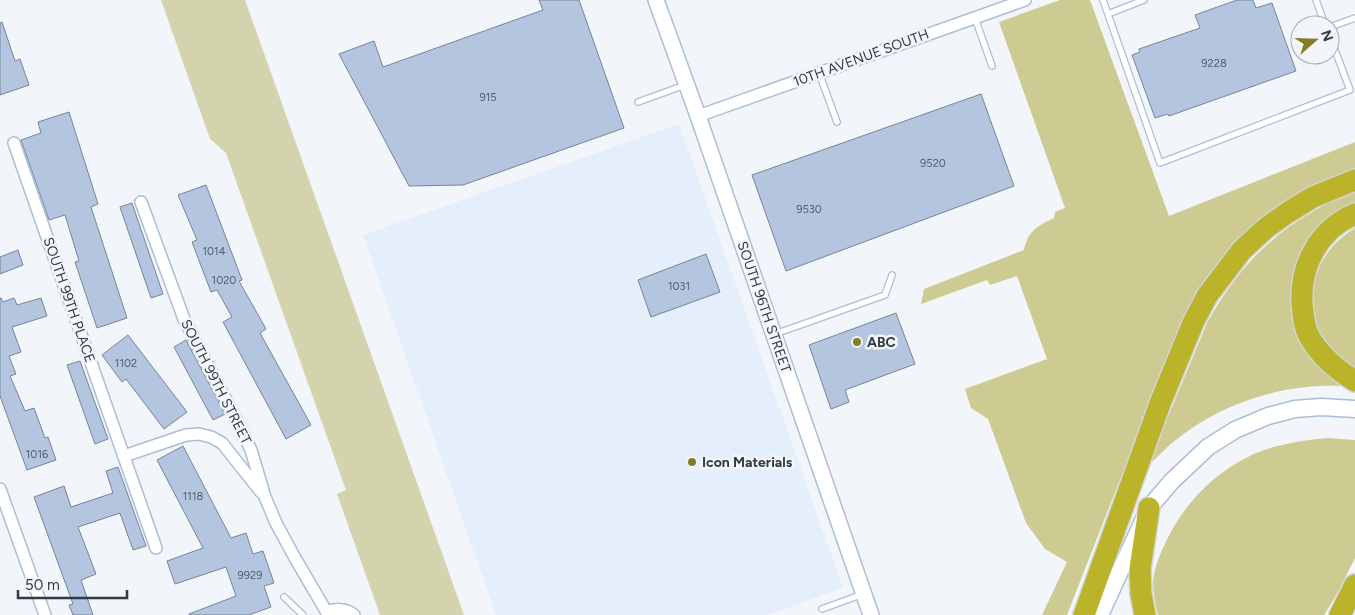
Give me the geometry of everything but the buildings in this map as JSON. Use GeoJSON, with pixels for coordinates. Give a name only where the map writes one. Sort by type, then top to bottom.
{"type":"FeatureCollection","features":[{"type":"Feature","properties":{"kind":"highway"},"geometry":{"type":"LineString","coordinates":[[1084,615],[1161,401],[1193,323],[1207,296],[1242,250],[1266,228],[1313,197],[1355,180]]}},
{"type":"Feature","properties":{"kind":"highway"},"geometry":{"type":"LineString","coordinates":[[1355,214],[1334,226],[1313,251],[1305,269],[1302,313],[1308,334],[1320,353],[1336,369],[1355,381]]}},
{"type":"Feature","properties":{"kind":"highway"},"geometry":{"type":"LineString","coordinates":[[1145,615],[1141,594],[1140,569],[1150,508]]}},
{"type":"Feature","properties":{"kind":"highway"},"geometry":{"type":"LineString","coordinates":[[1335,615],[1348,599]]}},
{"type":"Feature","properties":{"kind":"main road"},"geometry":{"type":"LineString","coordinates":[[1100,615],[1150,508],[1179,473],[1208,448],[1235,430],[1268,416],[1321,407],[1355,409]]}},
{"type":"Feature","properties":{"kind":"street","name":"SOUTH 96TH STREET"},"geometry":{"type":"LineString","coordinates":[[656,0],[871,615]]}},
{"type":"Feature","properties":{"kind":"street","name":"10TH AVENUE SOUTH"},"geometry":{"type":"LineString","coordinates":[[698,116],[975,18],[997,7],[1025,0]]}},
{"type":"Feature","properties":{"kind":"street","name":"SOUTH 99TH PLACE"},"geometry":{"type":"LineString","coordinates":[[14,143],[156,548]]}},
{"type":"Feature","properties":{"kind":"street","name":"SOUTH 99TH STREET"},"geometry":{"type":"LineString","coordinates":[[141,202],[184,319],[251,450],[265,497],[322,613],[340,609],[349,611],[354,615]]}},
{"type":"Feature","properties":{"kind":"street"},"geometry":{"type":"LineString","coordinates":[[124,456],[186,435],[199,434],[211,437],[222,443],[265,497]]}},
{"type":"Feature","properties":{"kind":"street"},"geometry":{"type":"LineString","coordinates":[[0,489],[45,615]]}},
{"type":"Feature","properties":{"kind":"lane"},"geometry":{"type":"LineString","coordinates":[[1103,0],[1160,163],[1353,90],[1340,61]]}},
{"type":"Feature","properties":{"kind":"lane"},"geometry":{"type":"LineString","coordinates":[[1108,14],[1144,0]]}},
{"type":"Feature","properties":{"kind":"lane"},"geometry":{"type":"LineString","coordinates":[[1316,0],[1321,15]]}},
{"type":"Feature","properties":{"kind":"lane"},"geometry":{"type":"LineString","coordinates":[[975,18],[992,66]]}},
{"type":"Feature","properties":{"kind":"lane"},"geometry":{"type":"LineString","coordinates":[[1340,23],[1355,18]]}},
{"type":"Feature","properties":{"kind":"lane"},"geometry":{"type":"LineString","coordinates":[[819,73],[836,122]]}},
{"type":"Feature","properties":{"kind":"lane"},"geometry":{"type":"LineString","coordinates":[[638,102],[687,85]]}},
{"type":"Feature","properties":{"kind":"lane"},"geometry":{"type":"LineString","coordinates":[[773,334],[886,295],[892,275]]}},
{"type":"Feature","properties":{"kind":"lane"},"geometry":{"type":"LineString","coordinates":[[822,609],[863,594]]}},
{"type":"Feature","properties":{"kind":"lane"},"geometry":{"type":"LineString","coordinates":[[284,597],[303,615]]}},
{"type":"Feature","properties":{"kind":"shaded area"},"geometry":{"type":"Polygon","coordinates":[[[1060,0],[1090,0],[1169,216],[1355,142],[1355,169],[1308,188],[1285,201],[1247,232],[1205,279],[1173,344],[1067,615],[1042,615],[1067,562],[1045,549],[1026,523],[988,419],[971,408],[965,389],[1047,359],[1017,276],[990,285],[987,280],[921,304],[924,289],[1024,250],[1028,238],[1034,230],[1054,218],[1055,212],[1065,208],[999,22],[1060,0]]]}},
{"type":"Feature","properties":{"kind":"shaded area"},"geometry":{"type":"Polygon","coordinates":[[[679,124],[843,588],[767,615],[496,615],[363,235],[679,124]]]}},
{"type":"Feature","properties":{"kind":"shaded area"},"geometry":{"type":"Polygon","coordinates":[[[1355,192],[1355,206],[1296,268],[1291,293],[1293,322],[1303,347],[1319,368],[1341,386],[1296,388],[1252,399],[1230,407],[1191,429],[1172,443],[1147,467],[1207,323],[1227,290],[1250,261],[1277,236],[1325,204],[1355,192]]]}},
{"type":"Feature","properties":{"kind":"shaded area"},"geometry":{"type":"Polygon","coordinates":[[[1355,228],[1355,372],[1331,353],[1323,340],[1316,324],[1312,293],[1321,263],[1341,238],[1355,228]]]}},
{"type":"Feature","properties":{"kind":"shaded area"},"geometry":{"type":"Polygon","coordinates":[[[1328,438],[1355,440],[1355,558],[1324,615],[1158,615],[1153,581],[1158,560],[1180,517],[1203,489],[1231,466],[1264,450],[1296,442],[1328,438]]]}},
{"type":"Feature","properties":{"kind":"green space"},"geometry":{"type":"Polygon","coordinates":[[[161,0],[245,0],[464,615],[380,615],[337,494],[346,490],[226,153],[210,139],[161,0]]]}},
{"type":"Feature","properties":{"kind":"place","name":"ABC"},"geometry":{"type":"Point","coordinates":[857,342]}},
{"type":"Feature","properties":{"kind":"place","name":"Icon Materials"},"geometry":{"type":"Point","coordinates":[692,462]}}]}
